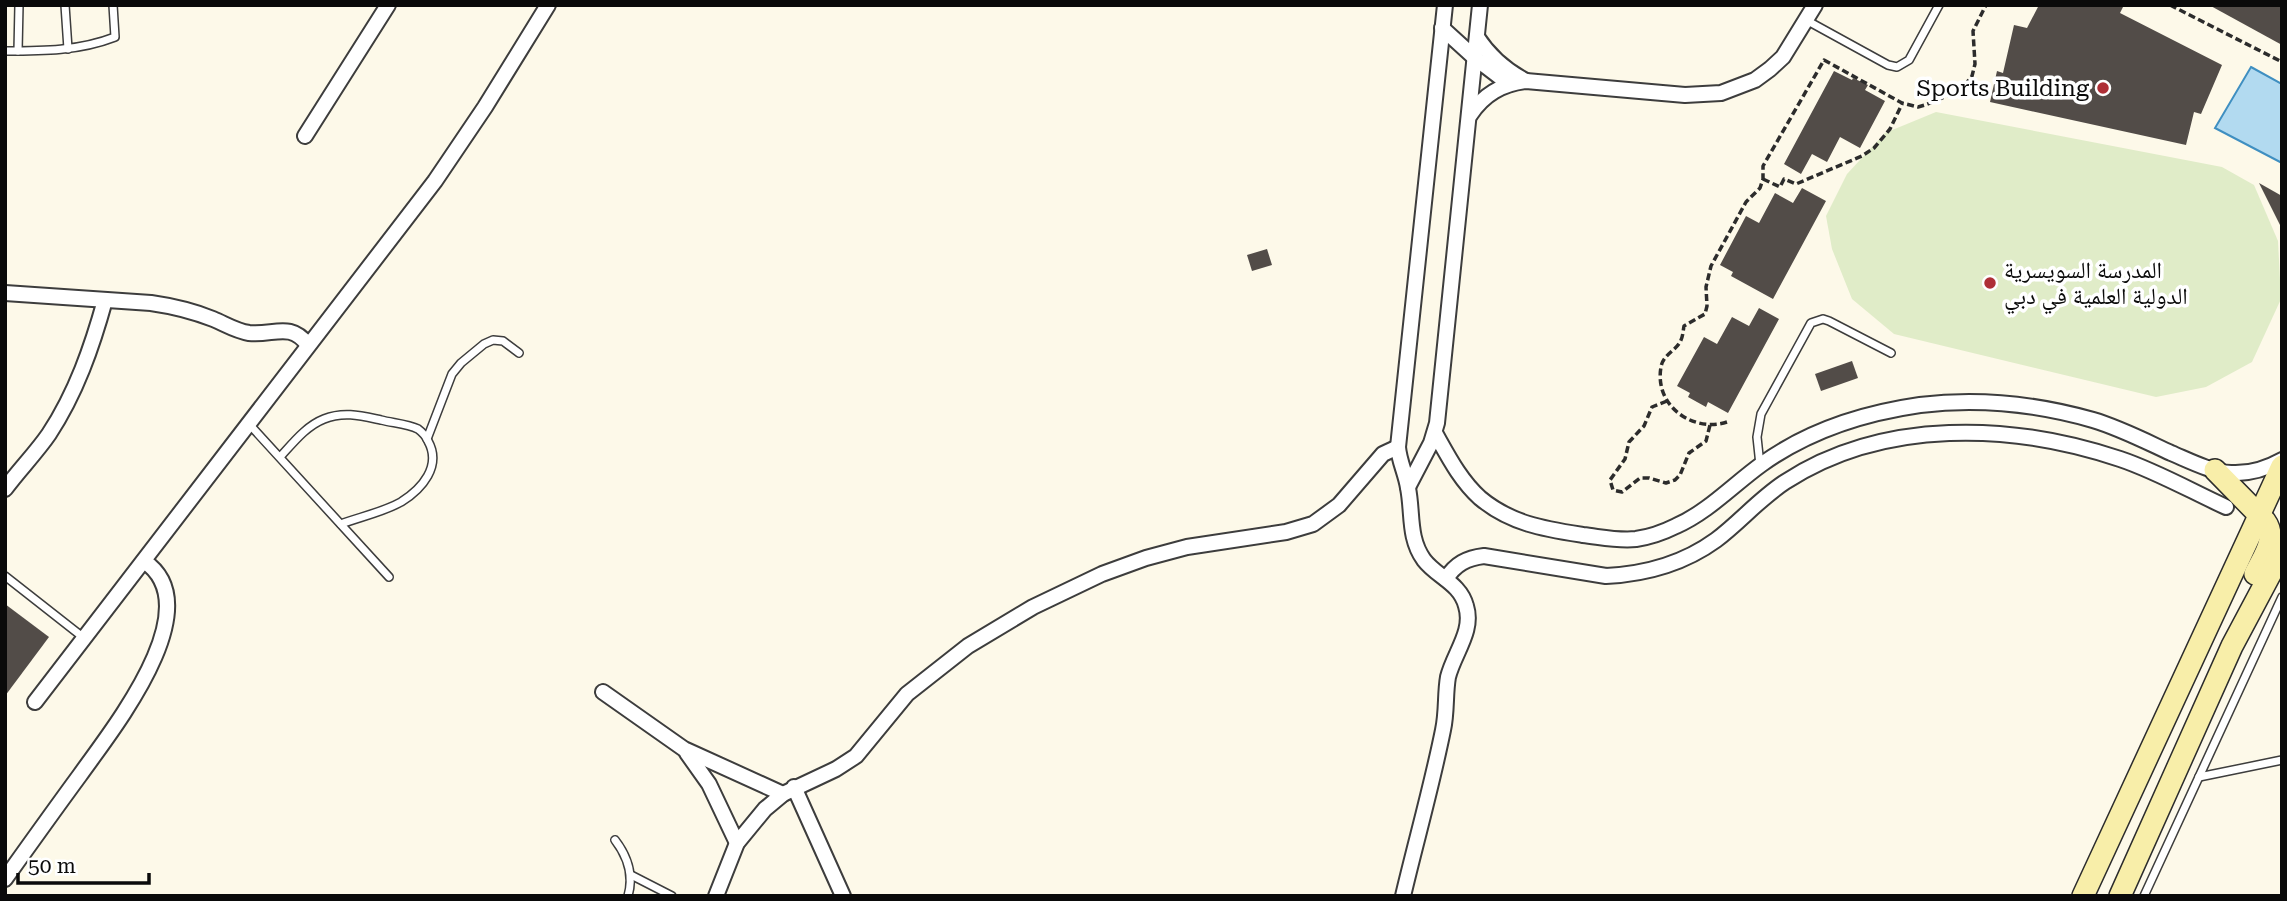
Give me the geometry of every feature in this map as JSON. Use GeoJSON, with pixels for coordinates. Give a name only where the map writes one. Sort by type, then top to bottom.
{"type":"FeatureCollection","features":[{"type":"Feature","properties":{"kind":"street"},"geometry":{"type":"LineString","coordinates":[[305,136],[388,5]]}},
{"type":"Feature","properties":{"kind":"street"},"geometry":{"type":"LineString","coordinates":[[35,702],[435,181],[548,5]]}},
{"type":"Feature","properties":{"kind":"street"},"geometry":{"type":"LineString","coordinates":[[1403,896],[1443,730],[1448,678],[1468,621],[1463,596],[1429,566],[1417,549],[1408,487],[1398,447],[1445,5]]}},
{"type":"Feature","properties":{"kind":"street"},"geometry":{"type":"LineString","coordinates":[[1408,487],[1426,456],[1435,433],[1480,5]]}},
{"type":"Feature","properties":{"kind":"street"},"geometry":{"type":"LineString","coordinates":[[1468,117],[1482,100],[1499,88],[1526,81],[1685,95],[1721,93],[1747,84],[1783,57],[1815,5]]}},
{"type":"Feature","properties":{"kind":"street"},"geometry":{"type":"LineString","coordinates":[[1442,28],[1509,84]]}},
{"type":"Feature","properties":{"kind":"street"},"geometry":{"type":"LineString","coordinates":[[1477,37],[1503,67],[1526,81]]}},
{"type":"Feature","properties":{"kind":"street"},"geometry":{"type":"LineString","coordinates":[[5,293],[173,307],[251,333],[288,331],[303,338],[309,345]]}},
{"type":"Feature","properties":{"kind":"street"},"geometry":{"type":"LineString","coordinates":[[5,489],[48,435],[61,413],[84,365],[106,300]]}},
{"type":"Feature","properties":{"kind":"street"},"geometry":{"type":"LineString","coordinates":[[1435,433],[1469,487],[1494,509],[1542,529],[1618,540],[1651,536],[1683,523],[1760,465],[1814,435],[1867,415],[1923,405],[1978,402],[2033,407],[2121,430],[2215,470],[2244,473],[2282,460]]}},
{"type":"Feature","properties":{"kind":"street"},"geometry":{"type":"LineString","coordinates":[[1446,579],[1451,571],[1465,560],[1484,556],[1606,576],[1646,572],[1683,559],[1716,539],[1766,496],[1811,467],[1860,447],[1911,436],[1974,433],[2065,444],[2123,460],[2227,507]]}},
{"type":"Feature","properties":{"kind":"street"},"geometry":{"type":"LineString","coordinates":[[716,896],[737,844],[756,819],[789,791],[846,763],[856,755],[907,694],[958,654],[1000,626],[1102,574],[1146,558],[1187,547],[1286,532],[1313,524],[1339,505],[1383,454],[1398,447]]}},
{"type":"Feature","properties":{"kind":"street"},"geometry":{"type":"LineString","coordinates":[[2083,896],[2282,466]]}},
{"type":"Feature","properties":{"kind":"street"},"geometry":{"type":"LineString","coordinates":[[2215,470],[2259,515],[2270,530],[2271,540],[2240,606],[2233,630],[2232,646]]}},
{"type":"Feature","properties":{"kind":"street"},"geometry":{"type":"LineString","coordinates":[[2120,896],[2232,646],[2282,552]]}},
{"type":"Feature","properties":{"kind":"street"},"geometry":{"type":"LineString","coordinates":[[5,879],[135,697],[152,664],[163,627],[167,598],[163,582],[144,561]]}},
{"type":"Feature","properties":{"kind":"street"},"geometry":{"type":"LineString","coordinates":[[603,692],[684,749],[789,791],[844,896]]}},
{"type":"Feature","properties":{"kind":"street"},"geometry":{"type":"LineString","coordinates":[[684,749],[709,784],[737,844]]}},
{"type":"Feature","properties":{"kind":"lane"},"geometry":{"type":"LineString","coordinates":[[18,51],[19,5]]}},
{"type":"Feature","properties":{"kind":"lane"},"geometry":{"type":"LineString","coordinates":[[65,5],[68,49]]}},
{"type":"Feature","properties":{"kind":"lane"},"geometry":{"type":"LineString","coordinates":[[5,51],[87,47],[116,36],[113,5]]}},
{"type":"Feature","properties":{"kind":"lane"},"geometry":{"type":"LineString","coordinates":[[1806,20],[1888,65],[1897,67],[1909,60],[1939,5]]}},
{"type":"Feature","properties":{"kind":"lane"},"geometry":{"type":"LineString","coordinates":[[1760,465],[1757,437],[1761,414],[1811,323],[1817,320],[1829,321],[1891,353]]}},
{"type":"Feature","properties":{"kind":"lane"},"geometry":{"type":"LineString","coordinates":[[427,439],[452,374],[461,363],[493,340],[503,341],[519,353]]}},
{"type":"Feature","properties":{"kind":"lane"},"geometry":{"type":"LineString","coordinates":[[280,457],[313,425],[322,419],[343,414],[419,429],[431,446],[433,462],[420,487],[391,507],[341,524]]}},
{"type":"Feature","properties":{"kind":"lane"},"geometry":{"type":"LineString","coordinates":[[249,423],[388,577]]}},
{"type":"Feature","properties":{"kind":"lane"},"geometry":{"type":"LineString","coordinates":[[5,576],[84,638]]}},
{"type":"Feature","properties":{"kind":"lane"},"geometry":{"type":"LineString","coordinates":[[2144,896],[2282,597]]}},
{"type":"Feature","properties":{"kind":"lane"},"geometry":{"type":"LineString","coordinates":[[2199,777],[2282,760]]}},
{"type":"Feature","properties":{"kind":"lane"},"geometry":{"type":"LineString","coordinates":[[615,840],[628,862],[631,875],[628,896]]}},
{"type":"Feature","properties":{"kind":"lane"},"geometry":{"type":"LineString","coordinates":[[631,875],[673,896]]}},
{"type":"Feature","properties":{"kind":"path"},"geometry":{"type":"LineString","coordinates":[[1727,422],[1700,424],[1682,416],[1667,401],[1661,385],[1660,370],[1663,360],[1680,342],[1686,323],[1705,314],[1706,287],[1711,266],[1746,202],[1760,188],[1763,166],[1824,60],[1902,103],[1918,107],[1925,105],[1954,93],[1972,76],[1975,64],[1973,31],[1986,5]]}},
{"type":"Feature","properties":{"kind":"path"},"geometry":{"type":"LineString","coordinates":[[2170,5],[2282,62]]}},
{"type":"Feature","properties":{"kind":"path"},"geometry":{"type":"LineString","coordinates":[[1763,179],[1780,187],[1784,179],[1796,184],[1861,156],[1883,138],[1902,103]]}},
{"type":"Feature","properties":{"kind":"path"},"geometry":{"type":"LineString","coordinates":[[1667,401],[1652,407],[1644,426],[1629,442],[1625,459],[1610,480],[1612,490],[1622,492],[1644,477],[1666,483],[1675,480],[1680,475],[1689,453],[1708,438],[1710,425]]}},
{"type":"Feature","properties":{"kind":"green space"},"geometry":{"type":"Polygon","coordinates":[[[1936,112],[2222,167],[2254,185],[2278,241],[2281,299],[2252,362],[2206,387],[2156,397],[1894,334],[1852,299],[1832,249],[1826,216],[1847,174],[1885,133],[1936,112]]]}},
{"type":"Feature","properties":{"kind":"water"},"geometry":{"type":"Polygon","coordinates":[[[2251,67],[2282,84],[2282,163],[2215,128],[2251,67]]]}},
{"type":"Feature","properties":{"kind":"building","name":"Sports Building"},"geometry":{"type":"Polygon","coordinates":[[[2039,5],[2124,5],[2120,13],[2222,65],[2201,114],[2194,112],[2186,145],[1990,102],[1997,71],[2003,73],[2014,25],[2027,28],[2039,5]]]}},
{"type":"Feature","properties":{"kind":"building"},"geometry":{"type":"Polygon","coordinates":[[[2209,5],[2282,5],[2282,45],[2209,5]]]}},
{"type":"Feature","properties":{"kind":"building"},"geometry":{"type":"Polygon","coordinates":[[[1834,71],[1868,85],[1865,90],[1885,101],[1860,148],[1840,137],[1827,162],[1812,154],[1801,174],[1784,164],[1834,71]]]}},
{"type":"Feature","properties":{"kind":"building"},"geometry":{"type":"Polygon","coordinates":[[[2259,183],[2282,196],[2282,229],[2259,183]]]}},
{"type":"Feature","properties":{"kind":"building"},"geometry":{"type":"Polygon","coordinates":[[[1802,188],[1826,201],[1773,299],[1731,276],[1733,272],[1720,265],[1746,216],[1759,223],[1775,193],[1793,203],[1802,188]]]}},
{"type":"Feature","properties":{"kind":"building"},"geometry":{"type":"Polygon","coordinates":[[[1267,249],[1272,265],[1252,271],[1247,255],[1267,249]]]}},
{"type":"Feature","properties":{"kind":"building"},"geometry":{"type":"Polygon","coordinates":[[[1759,308],[1779,319],[1728,413],[1708,402],[1706,407],[1688,397],[1690,393],[1677,386],[1704,337],[1717,344],[1732,317],[1749,326],[1759,308]]]}},
{"type":"Feature","properties":{"kind":"building"},"geometry":{"type":"Polygon","coordinates":[[[1852,361],[1858,378],[1821,391],[1815,374],[1852,361]]]}},
{"type":"Feature","properties":{"kind":"building"},"geometry":{"type":"Polygon","coordinates":[[[5,604],[49,637],[5,696],[5,604]]]}},
{"type":"Feature","properties":{"kind":"place","name":"Sports Building"},"geometry":{"type":"Point","coordinates":[2103,88]}},
{"type":"Feature","properties":{"kind":"place","name":"المدرسة السويسرية الدولية العلمية في دبي"},"geometry":{"type":"Point","coordinates":[1990,283]}}]}
